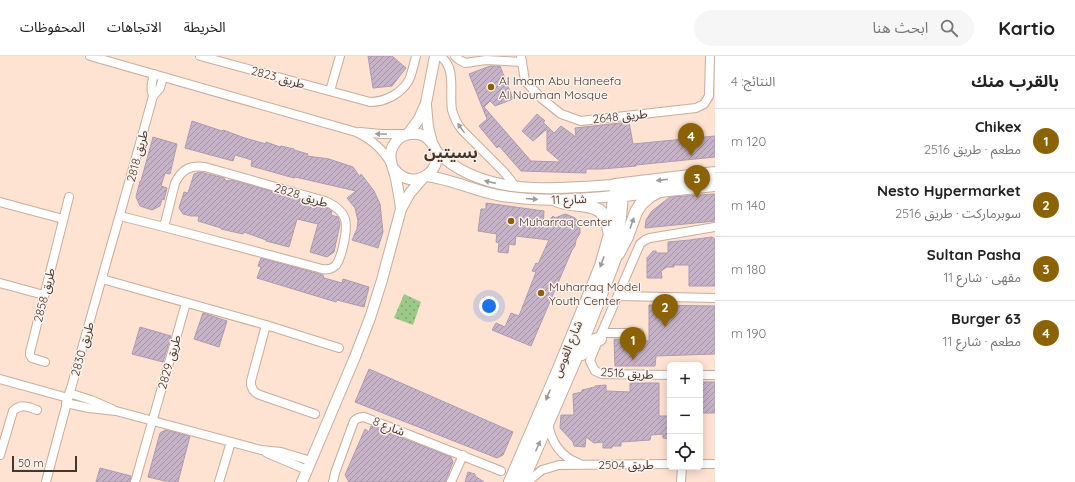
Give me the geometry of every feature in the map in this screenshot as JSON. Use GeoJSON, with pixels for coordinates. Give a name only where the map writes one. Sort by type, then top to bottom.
{"type":"FeatureCollection","features":[{"type":"Feature","properties":{"kind":"main road","name":"شارع 11"},"geometry":{"type":"LineString","coordinates":[[618,190],[715,173]]}},
{"type":"Feature","properties":{"kind":"main road","name":"شارع 11"},"geometry":{"type":"LineString","coordinates":[[618,190],[660,191],[715,185]]}},
{"type":"Feature","properties":{"kind":"main road","name":"شارع الغوص"},"geometry":{"type":"LineString","coordinates":[[510,482],[601,266],[610,234],[618,190]]}},
{"type":"Feature","properties":{"kind":"main road","name":"شارع الغوص"},"geometry":{"type":"LineString","coordinates":[[522,482],[575,360],[615,258],[620,219],[618,190]]}},
{"type":"Feature","properties":{"kind":"main road"},"geometry":{"type":"LineString","coordinates":[[615,258],[628,237],[636,212],[641,204],[650,196],[660,191]]}},
{"type":"Feature","properties":{"kind":"main road"},"geometry":{"type":"LineString","coordinates":[[556,200],[566,204],[596,208],[606,219],[610,234]]}},
{"type":"Feature","properties":{"kind":"main road"},"geometry":{"type":"LineString","coordinates":[[575,360],[582,354],[591,342],[601,336]]}},
{"type":"Feature","properties":{"kind":"street"},"geometry":{"type":"LineString","coordinates":[[90,56],[103,58],[163,77],[356,132],[381,134],[419,134],[428,139],[434,147]]}},
{"type":"Feature","properties":{"kind":"street","name":"طريق 2823"},"geometry":{"type":"LineString","coordinates":[[200,56],[356,98],[372,98],[390,93],[402,82],[415,59]]}},
{"type":"Feature","properties":{"kind":"street"},"geometry":{"type":"LineString","coordinates":[[330,91],[340,56]]}},
{"type":"Feature","properties":{"kind":"street"},"geometry":{"type":"LineString","coordinates":[[401,209],[398,189],[390,157],[392,147],[398,139],[408,134],[419,119],[426,103],[435,56]]}},
{"type":"Feature","properties":{"kind":"street"},"geometry":{"type":"LineString","coordinates":[[440,56],[446,61],[450,69],[452,109],[458,124],[462,130],[504,172],[516,187]]}},
{"type":"Feature","properties":{"kind":"street"},"geometry":{"type":"LineString","coordinates":[[455,56],[465,63],[486,60],[521,59]]}},
{"type":"Feature","properties":{"kind":"street","name":"طريق 2648"},"geometry":{"type":"LineString","coordinates":[[521,59],[526,81],[541,98],[561,114],[582,121],[696,108],[704,104],[709,96],[710,56]]}},
{"type":"Feature","properties":{"kind":"street","name":"طريق 2818"},"geometry":{"type":"LineString","coordinates":[[153,96],[151,89],[154,74]]}},
{"type":"Feature","properties":{"kind":"street","name":"طريق 2818"},"geometry":{"type":"LineString","coordinates":[[120,216],[153,96],[160,88],[163,77]]}},
{"type":"Feature","properties":{"kind":"street"},"geometry":{"type":"LineString","coordinates":[[302,482],[370,318],[401,209],[410,192],[430,173],[435,165],[437,156],[428,127],[426,103]]}},
{"type":"Feature","properties":{"kind":"street"},"geometry":{"type":"LineString","coordinates":[[356,132],[377,145],[397,174],[412,180],[425,177]]}},
{"type":"Feature","properties":{"kind":"street","name":"شارع 11"},"geometry":{"type":"LineString","coordinates":[[434,147],[450,164],[466,173],[484,180],[516,187],[542,189],[618,190]]}},
{"type":"Feature","properties":{"kind":"street","name":"طريق 2828"},"geometry":{"type":"LineString","coordinates":[[120,216],[164,226],[322,270],[332,268],[336,264],[346,236],[345,218],[340,210],[333,204],[197,166],[190,167],[178,176],[164,226]]}},
{"type":"Feature","properties":{"kind":"street","name":"شارع 11"},"geometry":{"type":"LineString","coordinates":[[425,177],[444,179],[482,192],[531,199],[556,200],[618,190]]}},
{"type":"Feature","properties":{"kind":"street","name":"طريق 2858"},"geometry":{"type":"LineString","coordinates":[[44,362],[32,358],[29,354],[69,197]]}},
{"type":"Feature","properties":{"kind":"street"},"geometry":{"type":"LineString","coordinates":[[0,202],[63,219]]}},
{"type":"Feature","properties":{"kind":"street","name":"طريق 2830"},"geometry":{"type":"LineString","coordinates":[[46,482],[68,398],[120,216]]}},
{"type":"Feature","properties":{"kind":"street","name":"طريق 2516"},"geometry":{"type":"LineString","coordinates":[[667,375],[602,374],[595,371],[590,361],[640,244],[650,238],[715,227]]}},
{"type":"Feature","properties":{"kind":"street"},"geometry":{"type":"LineString","coordinates":[[102,279],[266,325],[339,348]]}},
{"type":"Feature","properties":{"kind":"street"},"geometry":{"type":"LineString","coordinates":[[0,283],[44,295]]}},
{"type":"Feature","properties":{"kind":"street"},"geometry":{"type":"LineString","coordinates":[[618,296],[715,298]]}},
{"type":"Feature","properties":{"kind":"street","name":"طريق 2829"},"geometry":{"type":"LineString","coordinates":[[135,482],[186,303]]}},
{"type":"Feature","properties":{"kind":"street"},"geometry":{"type":"LineString","coordinates":[[266,325],[251,381],[253,390],[260,396],[315,414]]}},
{"type":"Feature","properties":{"kind":"street"},"geometry":{"type":"LineString","coordinates":[[601,336],[639,333]]}},
{"type":"Feature","properties":{"kind":"street"},"geometry":{"type":"LineString","coordinates":[[703,375],[715,375]]}},
{"type":"Feature","properties":{"kind":"street"},"geometry":{"type":"LineString","coordinates":[[0,379],[68,398],[89,408],[116,411],[261,450],[280,452],[309,465]]}},
{"type":"Feature","properties":{"kind":"street"},"geometry":{"type":"LineString","coordinates":[[0,455],[13,411],[21,406],[27,406],[37,410]]}},
{"type":"Feature","properties":{"kind":"street","name":"شارع 8"},"geometry":{"type":"LineString","coordinates":[[333,482],[354,421],[356,418],[360,417],[364,417],[501,471]]}},
{"type":"Feature","properties":{"kind":"street","name":"طريق 2504"},"geometry":{"type":"LineString","coordinates":[[548,423],[553,441],[558,449],[572,461],[581,464]]}},
{"type":"Feature","properties":{"kind":"street"},"geometry":{"type":"LineString","coordinates":[[219,482],[231,442]]}},
{"type":"Feature","properties":{"kind":"street"},"geometry":{"type":"LineString","coordinates":[[451,482],[463,455]]}},
{"type":"Feature","properties":{"kind":"street","name":"طريق 2504"},"geometry":{"type":"LineString","coordinates":[[527,482],[542,470],[559,465],[667,464]]}},
{"type":"Feature","properties":{"kind":"street"},"geometry":{"type":"LineString","coordinates":[[703,464],[715,464]]}},
{"type":"Feature","properties":{"kind":"street"},"geometry":{"type":"LineString","coordinates":[[681,482],[682,470]]}},
{"type":"Feature","properties":{"kind":"green space"},"geometry":{"type":"Polygon","coordinates":[[[404,294],[421,302],[413,325],[394,318],[404,294]]]}},
{"type":"Feature","properties":{"kind":"building"},"geometry":{"type":"Polygon","coordinates":[[[368,56],[392,56],[406,68],[392,86],[373,88],[368,56]]]}},
{"type":"Feature","properties":{"kind":"building"},"geometry":{"type":"Polygon","coordinates":[[[490,66],[500,66],[513,99],[495,106],[490,101],[484,107],[531,161],[561,162],[547,150],[547,129],[533,141],[522,131],[537,114],[545,121],[543,122],[554,133],[561,126],[576,137],[575,128],[629,122],[633,144],[715,136],[715,157],[636,166],[586,169],[586,173],[521,171],[499,146],[497,148],[479,126],[487,119],[469,74],[490,66]]]}},
{"type":"Feature","properties":{"kind":"building"},"geometry":{"type":"Polygon","coordinates":[[[192,121],[266,144],[266,142],[280,147],[294,149],[308,154],[307,156],[329,159],[353,167],[360,177],[361,174],[374,191],[380,204],[383,232],[378,248],[352,240],[357,229],[358,221],[355,208],[347,198],[356,191],[294,178],[251,166],[252,160],[235,155],[233,161],[185,148],[192,121]]]}},
{"type":"Feature","properties":{"kind":"building"},"geometry":{"type":"Polygon","coordinates":[[[153,137],[177,144],[170,174],[165,173],[161,186],[167,188],[164,200],[162,199],[160,206],[152,210],[140,206],[136,197],[153,137]]]}},
{"type":"Feature","properties":{"kind":"building"},"geometry":{"type":"Polygon","coordinates":[[[200,172],[224,178],[226,181],[232,180],[329,209],[332,211],[331,215],[338,217],[340,224],[334,252],[327,257],[310,252],[318,224],[297,219],[289,247],[266,241],[244,232],[243,234],[221,229],[198,221],[199,216],[183,214],[179,208],[184,192],[188,193],[194,174],[200,172]]]}},
{"type":"Feature","properties":{"kind":"building"},"geometry":{"type":"Polygon","coordinates":[[[715,194],[715,221],[645,228],[646,220],[652,211],[670,197],[715,194]]]}},
{"type":"Feature","properties":{"kind":"building","name":"Muharraq Model Youth Center"},"geometry":{"type":"Polygon","coordinates":[[[486,203],[544,211],[543,226],[553,216],[555,218],[565,214],[575,218],[580,225],[580,233],[576,240],[575,246],[531,346],[492,330],[496,323],[505,327],[511,313],[519,316],[536,272],[532,271],[536,263],[538,264],[549,240],[516,236],[515,245],[509,244],[508,253],[498,252],[499,243],[496,242],[497,234],[478,231],[481,209],[486,209],[486,203]]]}},
{"type":"Feature","properties":{"kind":"building"},"geometry":{"type":"Polygon","coordinates":[[[712,237],[715,239],[715,286],[689,286],[689,265],[674,265],[674,267],[667,267],[661,271],[662,278],[647,278],[647,258],[653,251],[656,251],[657,253],[668,253],[668,242],[712,237]]]}},
{"type":"Feature","properties":{"kind":"building"},"geometry":{"type":"Polygon","coordinates":[[[261,258],[323,275],[324,278],[342,283],[343,279],[369,287],[364,307],[337,300],[336,302],[257,278],[261,267],[258,266],[261,258]]]}},
{"type":"Feature","properties":{"kind":"building"},"geometry":{"type":"Polygon","coordinates":[[[649,305],[715,306],[715,354],[656,356],[655,366],[615,366],[614,339],[649,341],[649,305]]]}},
{"type":"Feature","properties":{"kind":"building"},"geometry":{"type":"Polygon","coordinates":[[[203,313],[227,321],[219,347],[194,339],[203,313]]]}},
{"type":"Feature","properties":{"kind":"building"},"geometry":{"type":"Polygon","coordinates":[[[140,327],[171,336],[163,362],[132,354],[140,327]]]}},
{"type":"Feature","properties":{"kind":"building"},"geometry":{"type":"Polygon","coordinates":[[[369,369],[513,432],[503,455],[497,458],[355,402],[369,369]]]}},
{"type":"Feature","properties":{"kind":"building"},"geometry":{"type":"Polygon","coordinates":[[[703,382],[715,382],[715,413],[703,413],[703,382]]]}},
{"type":"Feature","properties":{"kind":"building"},"geometry":{"type":"Polygon","coordinates":[[[630,383],[659,383],[659,416],[667,416],[667,439],[663,438],[663,434],[651,435],[650,440],[621,442],[621,446],[603,448],[603,442],[594,443],[586,437],[585,447],[574,446],[573,442],[560,428],[561,415],[574,415],[573,394],[595,386],[606,385],[606,391],[630,392],[630,383]]]}},
{"type":"Feature","properties":{"kind":"building"},"geometry":{"type":"Polygon","coordinates":[[[371,426],[451,457],[453,462],[445,482],[349,482],[345,475],[365,429],[369,432],[371,426]]]}},
{"type":"Feature","properties":{"kind":"building"},"geometry":{"type":"Polygon","coordinates":[[[165,430],[190,436],[178,482],[169,482],[148,477],[160,433],[165,430]]]}},
{"type":"Feature","properties":{"kind":"building"},"geometry":{"type":"Polygon","coordinates":[[[100,468],[131,476],[130,482],[96,482],[100,468]]]}},
{"type":"Feature","properties":{"kind":"building"},"geometry":{"type":"Polygon","coordinates":[[[468,472],[475,474],[475,476],[484,482],[465,482],[468,472]]]}},
{"type":"Feature","properties":{"kind":"place","name":"Al Imam Abu Haneefa Al Nouman Mosque"},"geometry":{"type":"Point","coordinates":[491,87]}},
{"type":"Feature","properties":{"kind":"place","name":"Burger 63"},"geometry":{"type":"Point","coordinates":[691,156]}},
{"type":"Feature","properties":{"kind":"place","name":"Sultan Pasha"},"geometry":{"type":"Point","coordinates":[697,198]}},
{"type":"Feature","properties":{"kind":"place","name":"Muharraq center"},"geometry":{"type":"Point","coordinates":[511,221]}},
{"type":"Feature","properties":{"kind":"place","name":"Muharraq Model Youth Center"},"geometry":{"type":"Point","coordinates":[541,293]}},
{"type":"Feature","properties":{"kind":"place","name":"Nesto Hypermarket"},"geometry":{"type":"Point","coordinates":[665,327]}},
{"type":"Feature","properties":{"kind":"place","name":"Chikex"},"geometry":{"type":"Point","coordinates":[633,360]}},
{"type":"Feature","properties":{"kind":"district","name":"بسيتين"},"geometry":{"type":"Point","coordinates":[451,152]}}]}
